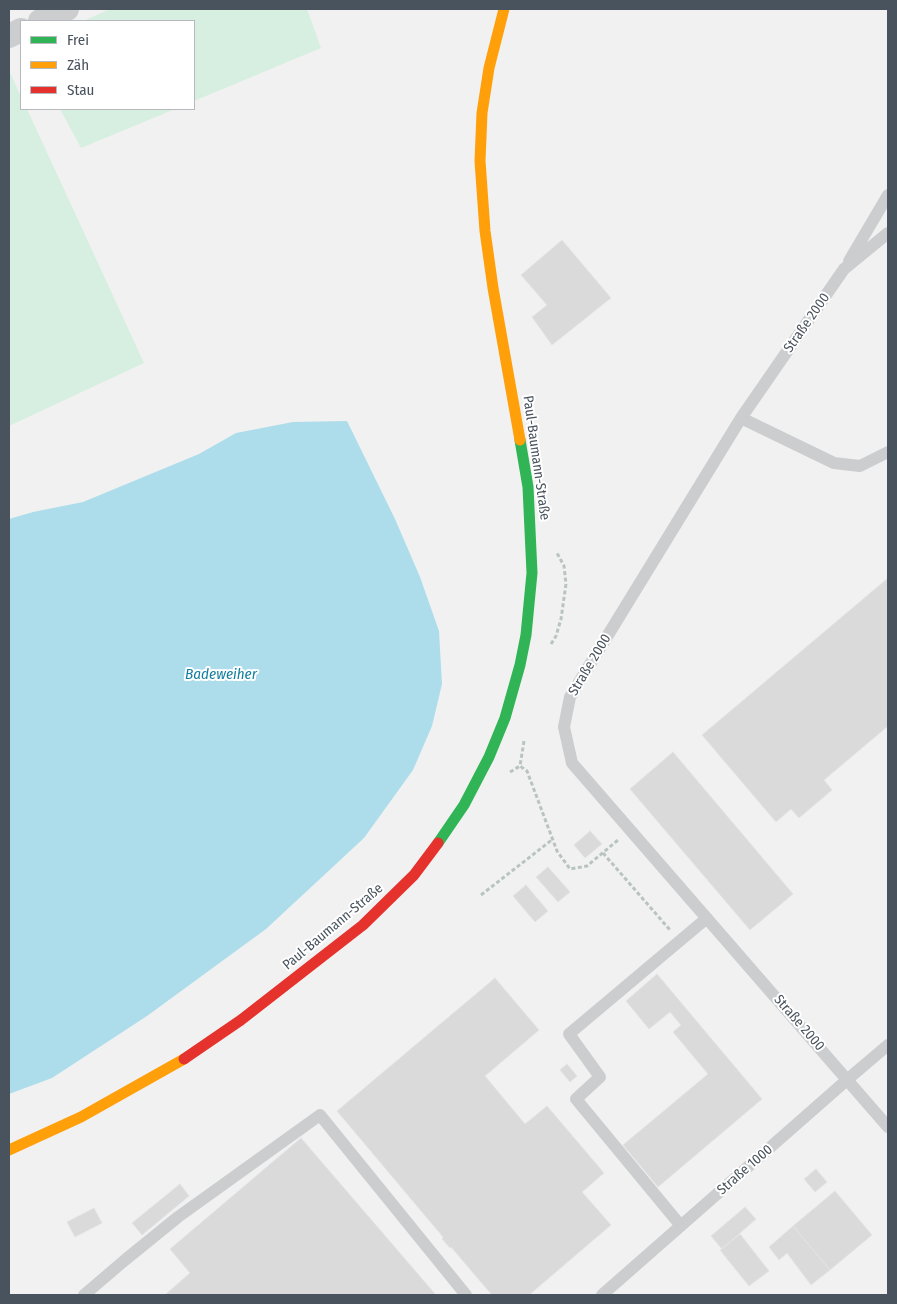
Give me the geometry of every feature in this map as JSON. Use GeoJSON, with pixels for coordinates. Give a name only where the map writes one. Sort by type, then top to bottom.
{"type":"FeatureCollection","features":[{"type":"Feature","properties":{"kind":"main road","name":"Paul-Baumann-Straße"},"geometry":{"type":"LineString","coordinates":[[9,1150],[82,1117],[211,1042],[272,997],[363,925],[414,874],[448,830],[464,806],[489,757],[505,718],[520,665],[530,604],[532,573],[528,487],[493,288],[485,231],[480,161],[482,112],[488,68],[504,9]]}},
{"type":"Feature","properties":{"kind":"street"},"geometry":{"type":"LineString","coordinates":[[42,20],[67,9]]}},
{"type":"Feature","properties":{"kind":"lane"},"geometry":{"type":"LineString","coordinates":[[844,269],[888,195]]}},
{"type":"Feature","properties":{"kind":"lane","name":"Straße 2000"},"geometry":{"type":"LineString","coordinates":[[888,233],[844,269],[741,418],[570,697],[564,727],[572,764],[888,1127]]}},
{"type":"Feature","properties":{"kind":"lane"},"geometry":{"type":"LineString","coordinates":[[741,418],[834,463],[860,466],[888,452]]}},
{"type":"Feature","properties":{"kind":"lane"},"geometry":{"type":"LineString","coordinates":[[681,1226],[576,1100],[600,1077],[569,1034],[707,918]]}},
{"type":"Feature","properties":{"kind":"lane","name":"Straße 1000"},"geometry":{"type":"LineString","coordinates":[[602,1295],[888,1046]]}},
{"type":"Feature","properties":{"kind":"lane"},"geometry":{"type":"LineString","coordinates":[[84,1295],[178,1217],[320,1115],[466,1295]]}},
{"type":"Feature","properties":{"kind":"path"},"geometry":{"type":"LineString","coordinates":[[546,652],[556,636],[561,619],[566,584]]}},
{"type":"Feature","properties":{"kind":"path"},"geometry":{"type":"LineString","coordinates":[[524,738],[520,766],[527,771],[557,851],[570,869],[587,866],[630,830]]}},
{"type":"Feature","properties":{"kind":"path"},"geometry":{"type":"LineString","coordinates":[[481,895],[553,839]]}},
{"type":"Feature","properties":{"kind":"path"},"geometry":{"type":"LineString","coordinates":[[603,853],[680,941]]}},
{"type":"Feature","properties":{"kind":"green space"},"geometry":{"type":"Polygon","coordinates":[[[110,9],[307,9],[321,48],[195,101],[195,20],[85,20],[110,9]]]}},
{"type":"Feature","properties":{"kind":"green space"},"geometry":{"type":"Polygon","coordinates":[[[9,70],[20,95],[20,110],[27,110],[144,363],[9,426],[9,70]]]}},
{"type":"Feature","properties":{"kind":"green space"},"geometry":{"type":"Polygon","coordinates":[[[61,110],[173,110],[81,148],[61,110]]]}},
{"type":"Feature","properties":{"kind":"water","name":"Badeweiher"},"geometry":{"type":"Polygon","coordinates":[[[347,421],[395,519],[420,577],[439,631],[442,684],[432,726],[413,770],[364,838],[266,929],[147,1016],[52,1078],[9,1094],[9,519],[83,502],[199,454],[236,433],[293,422],[347,421]]]}},
{"type":"Feature","properties":{"kind":"building"},"geometry":{"type":"Polygon","coordinates":[[[562,240],[611,298],[552,345],[532,317],[547,305],[521,275],[562,240]]]}},
{"type":"Feature","properties":{"kind":"building"},"geometry":{"type":"Polygon","coordinates":[[[888,578],[888,726],[824,780],[832,790],[799,818],[791,809],[776,822],[702,735],[888,578]]]}},
{"type":"Feature","properties":{"kind":"building"},"geometry":{"type":"Polygon","coordinates":[[[673,752],[793,894],[750,930],[630,789],[673,752]]]}},
{"type":"Feature","properties":{"kind":"building"},"geometry":{"type":"Polygon","coordinates":[[[590,831],[602,844],[585,858],[574,845],[590,831]]]}},
{"type":"Feature","properties":{"kind":"building"},"geometry":{"type":"Polygon","coordinates":[[[548,867],[570,892],[558,902],[536,877],[548,867]]]}},
{"type":"Feature","properties":{"kind":"building"},"geometry":{"type":"Polygon","coordinates":[[[526,885],[548,911],[535,922],[513,896],[526,885]]]}},
{"type":"Feature","properties":{"kind":"building"},"geometry":{"type":"Polygon","coordinates":[[[657,974],[762,1099],[658,1187],[623,1145],[708,1074],[673,1032],[681,1025],[670,1012],[649,1029],[626,1001],[657,974]]]}},
{"type":"Feature","properties":{"kind":"building"},"geometry":{"type":"Polygon","coordinates":[[[495,978],[539,1030],[485,1076],[525,1124],[547,1106],[604,1173],[582,1192],[611,1225],[529,1295],[492,1295],[442,1239],[443,1237],[337,1111],[495,978]]]}},
{"type":"Feature","properties":{"kind":"building"},"geometry":{"type":"Polygon","coordinates":[[[567,1064],[577,1076],[570,1082],[560,1070],[567,1064]]]}},
{"type":"Feature","properties":{"kind":"building"},"geometry":{"type":"Polygon","coordinates":[[[301,1138],[436,1295],[166,1294],[190,1273],[170,1249],[301,1138]]]}},
{"type":"Feature","properties":{"kind":"building"},"geometry":{"type":"Polygon","coordinates":[[[816,1169],[827,1182],[815,1192],[804,1179],[816,1169]]]}},
{"type":"Feature","properties":{"kind":"building"},"geometry":{"type":"Polygon","coordinates":[[[180,1184],[189,1196],[142,1235],[132,1223],[180,1184]]]}},
{"type":"Feature","properties":{"kind":"building"},"geometry":{"type":"Polygon","coordinates":[[[835,1191],[872,1235],[830,1270],[793,1226],[835,1191]]]}},
{"type":"Feature","properties":{"kind":"building"},"geometry":{"type":"Polygon","coordinates":[[[745,1207],[756,1219],[722,1249],[711,1236],[745,1207]]]}},
{"type":"Feature","properties":{"kind":"building"},"geometry":{"type":"Polygon","coordinates":[[[94,1208],[102,1223],[75,1237],[67,1222],[94,1208]]]}},
{"type":"Feature","properties":{"kind":"building"},"geometry":{"type":"Polygon","coordinates":[[[793,1226],[830,1270],[811,1285],[787,1253],[779,1260],[769,1247],[793,1226]]]}},
{"type":"Feature","properties":{"kind":"building"},"geometry":{"type":"Polygon","coordinates":[[[740,1234],[769,1271],[749,1286],[720,1250],[740,1234]]]}},
{"type":"Feature","properties":{"kind":"traffic: fast"},"geometry":{"type":"LineString","coordinates":[[438,843],[464,805],[489,757],[505,718],[520,665],[526,635],[532,573],[528,487],[520,440]]}},
{"type":"Feature","properties":{"kind":"traffic: slow"},"geometry":{"type":"LineString","coordinates":[[504,9],[489,68],[482,113],[480,161],[485,231],[493,288],[520,440]]}},
{"type":"Feature","properties":{"kind":"traffic: slow"},"geometry":{"type":"LineString","coordinates":[[9,1150],[81,1117],[184,1059]]}},
{"type":"Feature","properties":{"kind":"traffic: jam"},"geometry":{"type":"LineString","coordinates":[[184,1059],[241,1020],[363,925],[414,875],[438,843]]}}]}
